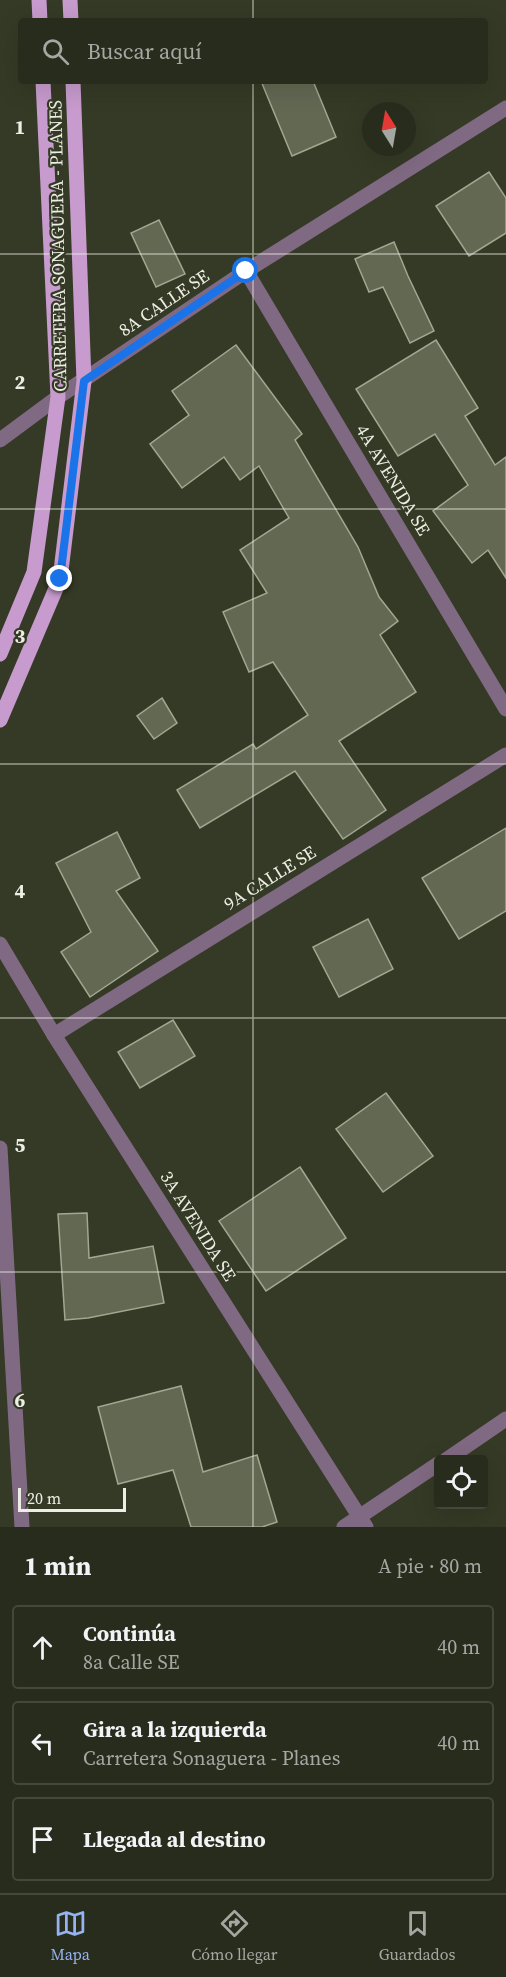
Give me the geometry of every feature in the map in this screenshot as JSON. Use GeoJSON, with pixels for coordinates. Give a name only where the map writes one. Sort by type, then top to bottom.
{"type":"FeatureCollection","features":[{"type":"Feature","properties":{"kind":"main road"},"geometry":{"type":"LineString","coordinates":[[39,0],[40,18]]}},
{"type":"Feature","properties":{"kind":"main road"},"geometry":{"type":"LineString","coordinates":[[70,0],[71,18]]}},
{"type":"Feature","properties":{"kind":"main road","name":"CARRETERA SONAGUERA - PLANES"},"geometry":{"type":"LineString","coordinates":[[0,654],[34,572],[58,397],[43,84]]}},
{"type":"Feature","properties":{"kind":"main road","name":"CARRETERA SONAGUERA - PLANES"},"geometry":{"type":"LineString","coordinates":[[0,720],[60,579],[84,381],[73,84]]}},
{"type":"Feature","properties":{"kind":"street","name":"8A CALLE SE"},"geometry":{"type":"LineString","coordinates":[[0,440],[58,397],[246,271],[506,108]]}},
{"type":"Feature","properties":{"kind":"street","name":"4A AVENIDA SE"},"geometry":{"type":"LineString","coordinates":[[246,271],[506,709]]}},
{"type":"Feature","properties":{"kind":"street","name":"9A CALLE SE"},"geometry":{"type":"LineString","coordinates":[[54,1035],[506,754]]}},
{"type":"Feature","properties":{"kind":"street","name":"3A AVENIDA SE"},"geometry":{"type":"LineString","coordinates":[[0,944],[54,1035],[363,1522]]}},
{"type":"Feature","properties":{"kind":"street"},"geometry":{"type":"LineString","coordinates":[[0,1148],[22,1527]]}},
{"type":"Feature","properties":{"kind":"street"},"geometry":{"type":"LineString","coordinates":[[453,1455],[506,1419]]}},
{"type":"Feature","properties":{"kind":"street"},"geometry":{"type":"LineString","coordinates":[[345,1527],[363,1522],[434,1467]]}},
{"type":"Feature","properties":{"kind":"building"},"geometry":{"type":"Polygon","coordinates":[[[262,84],[314,84],[336,137],[292,156],[262,84]]]}},
{"type":"Feature","properties":{"kind":"building"},"geometry":{"type":"Polygon","coordinates":[[[489,172],[506,198],[506,233],[469,256],[436,206],[489,172]]]}},
{"type":"Feature","properties":{"kind":"building"},"geometry":{"type":"Polygon","coordinates":[[[159,220],[185,274],[156,287],[131,233],[159,220]]]}},
{"type":"Feature","properties":{"kind":"building"},"geometry":{"type":"Polygon","coordinates":[[[394,242],[434,331],[410,343],[383,287],[369,292],[355,259],[394,242]]]}},
{"type":"Feature","properties":{"kind":"building"},"geometry":{"type":"Polygon","coordinates":[[[436,340],[478,408],[465,416],[495,465],[506,457],[506,578],[488,550],[472,563],[433,511],[468,485],[435,434],[398,456],[356,389],[436,340]]]}},
{"type":"Feature","properties":{"kind":"building"},"geometry":{"type":"Polygon","coordinates":[[[236,345],[302,434],[295,440],[358,547],[379,597],[398,621],[380,635],[416,692],[339,741],[386,810],[343,839],[295,771],[200,828],[177,790],[253,744],[256,749],[308,715],[273,662],[249,672],[223,612],[267,593],[240,550],[289,518],[259,466],[240,480],[224,457],[182,488],[150,444],[189,415],[172,391],[236,345]]]}},
{"type":"Feature","properties":{"kind":"building"},"geometry":{"type":"Polygon","coordinates":[[[162,698],[177,723],[154,739],[137,716],[162,698]]]}},
{"type":"Feature","properties":{"kind":"building"},"geometry":{"type":"Polygon","coordinates":[[[506,828],[506,911],[459,939],[422,878],[506,828]]]}},
{"type":"Feature","properties":{"kind":"building"},"geometry":{"type":"Polygon","coordinates":[[[117,832],[140,878],[116,891],[158,951],[90,997],[61,952],[91,932],[56,863],[117,832]]]}},
{"type":"Feature","properties":{"kind":"building"},"geometry":{"type":"Polygon","coordinates":[[[368,919],[393,969],[339,997],[313,947],[368,919]]]}},
{"type":"Feature","properties":{"kind":"building"},"geometry":{"type":"Polygon","coordinates":[[[173,1020],[195,1056],[140,1088],[118,1052],[173,1020]]]}},
{"type":"Feature","properties":{"kind":"building"},"geometry":{"type":"Polygon","coordinates":[[[386,1093],[433,1156],[383,1192],[336,1129],[386,1093]]]}},
{"type":"Feature","properties":{"kind":"building"},"geometry":{"type":"Polygon","coordinates":[[[300,1167],[346,1238],[266,1291],[219,1221],[300,1167]]]}},
{"type":"Feature","properties":{"kind":"building"},"geometry":{"type":"Polygon","coordinates":[[[87,1213],[89,1258],[153,1246],[164,1303],[88,1318],[65,1320],[58,1214],[87,1213]]]}},
{"type":"Feature","properties":{"kind":"building"},"geometry":{"type":"Polygon","coordinates":[[[181,1386],[203,1472],[257,1455],[277,1522],[262,1527],[191,1527],[173,1470],[118,1484],[98,1407],[181,1386]]]}},
{"type":"Feature","properties":{"kind":"route"},"geometry":{"type":"LineString","coordinates":[[60,579],[84,381],[246,271]]}}]}
